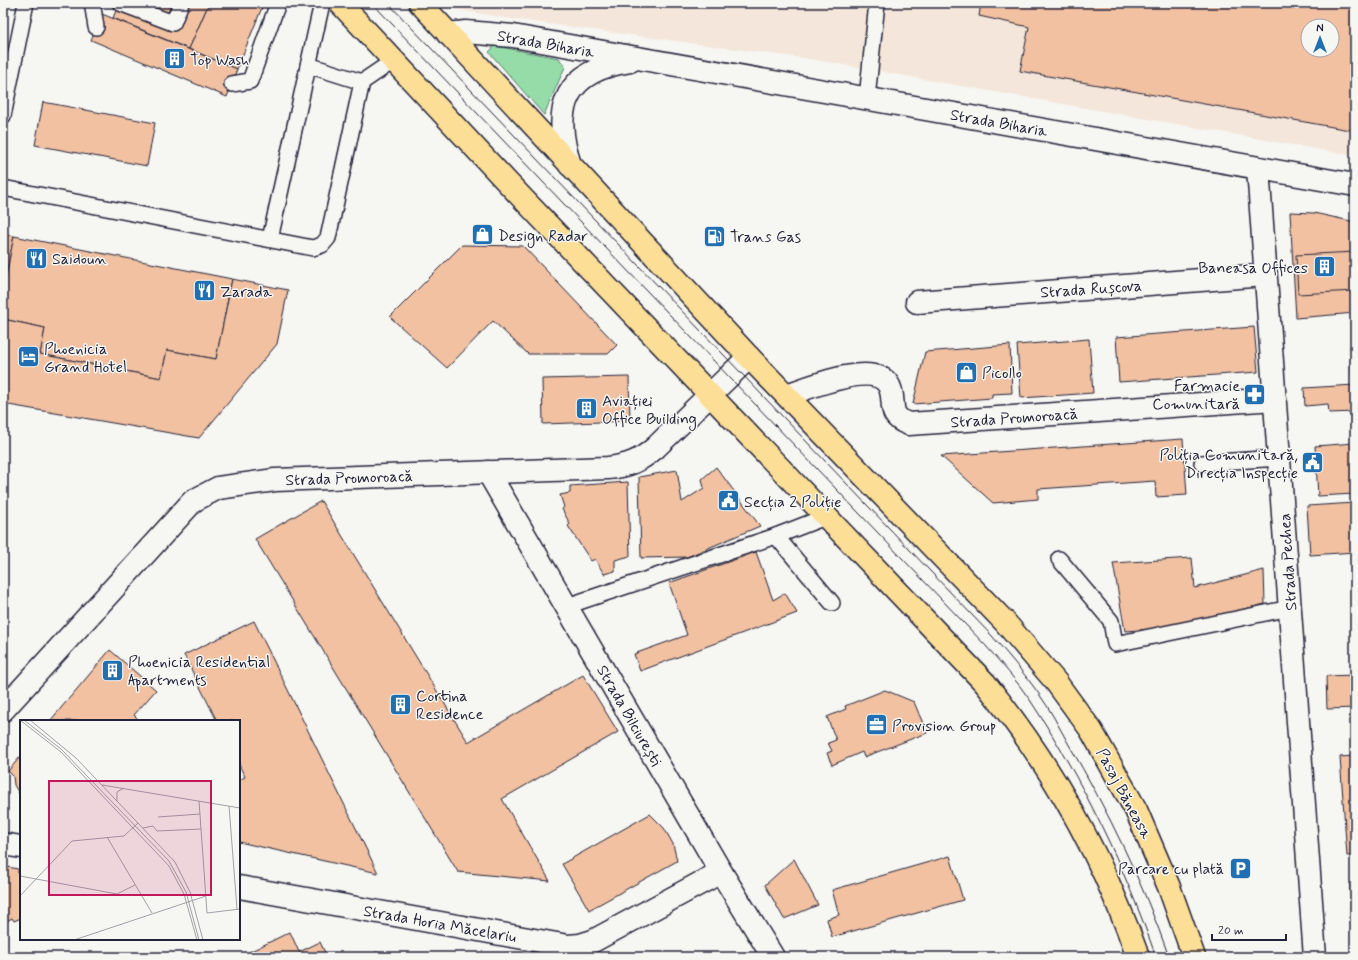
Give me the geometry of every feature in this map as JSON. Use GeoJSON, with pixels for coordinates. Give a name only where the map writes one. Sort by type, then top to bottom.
{"type":"FeatureCollection","features":[{"type":"Feature","properties":{"kind":"main road"},"geometry":{"type":"LineString","coordinates":[[340,3],[708,395],[979,678],[1009,712],[1042,760],[1081,828],[1118,906],[1138,957]]}},
{"type":"Feature","properties":{"kind":"main road","name":"Pasaj Băneasa"},"geometry":{"type":"LineString","coordinates":[[420,3],[749,357],[1004,621],[1056,682],[1091,730],[1136,810],[1169,887],[1194,957]]}},
{"type":"Feature","properties":{"kind":"street","name":"Strada Biharia"},"geometry":{"type":"LineString","coordinates":[[448,34],[466,32],[487,33],[867,98],[1355,185]]}},
{"type":"Feature","properties":{"kind":"street","name":"Strada Biharia"},"geometry":{"type":"LineString","coordinates":[[570,165],[562,137],[561,125],[564,106],[576,84],[587,75],[600,68],[643,59]]}},
{"type":"Feature","properties":{"kind":"street","name":"Strada Pechea"},"geometry":{"type":"LineString","coordinates":[[1258,168],[1314,957]]}},
{"type":"Feature","properties":{"kind":"street","name":"Strada Rușcova"},"geometry":{"type":"LineString","coordinates":[[917,302],[1266,275]]}},
{"type":"Feature","properties":{"kind":"street","name":"Strada Promoroacă"},"geometry":{"type":"LineString","coordinates":[[3,710],[193,501],[218,488],[275,480],[608,468],[633,463],[645,457],[656,448],[708,395],[749,357]]}},
{"type":"Feature","properties":{"kind":"street","name":"Strada Promoroacă"},"geometry":{"type":"LineString","coordinates":[[787,395],[838,379],[874,376],[882,378],[888,383],[891,390],[895,416],[900,421],[909,424],[1275,399]]}},
{"type":"Feature","properties":{"kind":"street","name":"Strada Bilciurești"},"geometry":{"type":"LineString","coordinates":[[488,472],[721,872],[773,957]]}},
{"type":"Feature","properties":{"kind":"street"},"geometry":{"type":"LineString","coordinates":[[3,844],[20,847]]}},
{"type":"Feature","properties":{"kind":"street","name":"Strada Horia Măcelariu"},"geometry":{"type":"LineString","coordinates":[[240,887],[568,946],[580,945],[593,941],[721,872]]}},
{"type":"Feature","properties":{"kind":"lane"},"geometry":{"type":"LineString","coordinates":[[3,116],[26,3]]}},
{"type":"Feature","properties":{"kind":"lane"},"geometry":{"type":"LineString","coordinates":[[94,3],[93,8],[96,28]]}},
{"type":"Feature","properties":{"kind":"lane"},"geometry":{"type":"LineString","coordinates":[[120,3],[173,23],[182,3]]}},
{"type":"Feature","properties":{"kind":"lane"},"geometry":{"type":"LineString","coordinates":[[232,84],[250,81],[278,3]]}},
{"type":"Feature","properties":{"kind":"lane"},"geometry":{"type":"LineString","coordinates":[[270,239],[322,3]]}},
{"type":"Feature","properties":{"kind":"lane"},"geometry":{"type":"LineString","coordinates":[[867,98],[877,3]]}},
{"type":"Feature","properties":{"kind":"lane"},"geometry":{"type":"LineString","coordinates":[[3,188],[314,248],[322,245],[328,238],[362,82],[393,61]]}},
{"type":"Feature","properties":{"kind":"lane"},"geometry":{"type":"LineString","coordinates":[[308,65],[362,82]]}},
{"type":"Feature","properties":{"kind":"lane"},"geometry":{"type":"LineString","coordinates":[[1202,463],[1279,458]]}},
{"type":"Feature","properties":{"kind":"lane"},"geometry":{"type":"LineString","coordinates":[[567,606],[776,536],[825,517]]}},
{"type":"Feature","properties":{"kind":"lane"},"geometry":{"type":"LineString","coordinates":[[776,536],[832,603]]}},
{"type":"Feature","properties":{"kind":"lane"},"geometry":{"type":"LineString","coordinates":[[1059,559],[1111,621],[1115,644],[1290,608]]}},
{"type":"Feature","properties":{"kind":"shaded area"},"geometry":{"type":"Polygon","coordinates":[[[444,3],[1355,3],[1355,156],[810,59],[511,19],[449,8],[444,3]]]}},
{"type":"Feature","properties":{"kind":"green space"},"geometry":{"type":"Polygon","coordinates":[[[495,46],[559,58],[565,67],[544,115],[489,52],[495,46]]]}},
{"type":"Feature","properties":{"kind":"building"},"geometry":{"type":"Polygon","coordinates":[[[119,3],[209,3],[189,49],[113,18],[119,3]]]}},
{"type":"Feature","properties":{"kind":"building"},"geometry":{"type":"Polygon","coordinates":[[[209,3],[260,3],[263,5],[237,69],[189,49],[209,3]]]}},
{"type":"Feature","properties":{"kind":"building"},"geometry":{"type":"Polygon","coordinates":[[[981,3],[1355,3],[1355,131],[1020,71],[1029,27],[979,16],[981,3]]]}},
{"type":"Feature","properties":{"kind":"building","name":"Top Wash"},"geometry":{"type":"Polygon","coordinates":[[[102,14],[237,69],[227,97],[91,40],[102,14]]]}},
{"type":"Feature","properties":{"kind":"building"},"geometry":{"type":"Polygon","coordinates":[[[43,102],[155,123],[147,166],[35,145],[43,102]]]}},
{"type":"Feature","properties":{"kind":"building","name":"Baneasa Offices"},"geometry":{"type":"Polygon","coordinates":[[[1290,212],[1314,213],[1355,222],[1355,313],[1296,318],[1290,212]]]}},
{"type":"Feature","properties":{"kind":"building"},"geometry":{"type":"Polygon","coordinates":[[[3,234],[14,236],[3,291],[3,234]]]}},
{"type":"Feature","properties":{"kind":"building"},"geometry":{"type":"Polygon","coordinates":[[[14,236],[232,279],[216,359],[167,350],[161,378],[40,354],[45,328],[3,319],[3,291],[14,236]]]}},
{"type":"Feature","properties":{"kind":"building"},"geometry":{"type":"Polygon","coordinates":[[[462,245],[523,246],[617,345],[608,354],[528,354],[493,321],[447,368],[390,317],[462,245]]]}},
{"type":"Feature","properties":{"kind":"building"},"geometry":{"type":"Polygon","coordinates":[[[1355,252],[1355,291],[1298,294],[1296,255],[1355,252]]]}},
{"type":"Feature","properties":{"kind":"building","name":"Phoenicia Grand Hotel"},"geometry":{"type":"Polygon","coordinates":[[[232,279],[288,290],[277,344],[199,438],[3,404],[3,319],[45,328],[40,354],[161,378],[167,350],[216,359],[232,279]]]}},
{"type":"Feature","properties":{"kind":"building"},"geometry":{"type":"Polygon","coordinates":[[[1254,327],[1258,372],[1119,382],[1116,337],[1254,327]]]}},
{"type":"Feature","properties":{"kind":"building"},"geometry":{"type":"Polygon","coordinates":[[[1089,339],[1093,393],[1021,398],[1017,345],[1089,339]]]}},
{"type":"Feature","properties":{"kind":"building"},"geometry":{"type":"Polygon","coordinates":[[[1355,344],[1355,377],[1352,377],[1350,345],[1355,344]]]}},
{"type":"Feature","properties":{"kind":"building","name":"Picollo"},"geometry":{"type":"Polygon","coordinates":[[[1010,345],[1012,393],[992,394],[992,398],[913,404],[925,352],[1010,345]]]}},
{"type":"Feature","properties":{"kind":"building","name":"Aviației Office Building"},"geometry":{"type":"Polygon","coordinates":[[[629,377],[630,421],[543,424],[542,379],[629,377]]]}},
{"type":"Feature","properties":{"kind":"building"},"geometry":{"type":"Polygon","coordinates":[[[1355,385],[1355,412],[1329,413],[1328,404],[1305,406],[1304,388],[1355,385]]]}},
{"type":"Feature","properties":{"kind":"building"},"geometry":{"type":"Polygon","coordinates":[[[1183,439],[1187,495],[1156,497],[1155,481],[1038,489],[1038,499],[993,503],[941,456],[1183,439]]]}},
{"type":"Feature","properties":{"kind":"building"},"geometry":{"type":"Polygon","coordinates":[[[1355,443],[1355,494],[1318,496],[1315,446],[1355,443]]]}},
{"type":"Feature","properties":{"kind":"building"},"geometry":{"type":"Polygon","coordinates":[[[716,467],[760,526],[687,557],[641,558],[639,477],[677,470],[682,502],[704,488],[702,479],[716,467]]]}},
{"type":"Feature","properties":{"kind":"building"},"geometry":{"type":"Polygon","coordinates":[[[628,482],[630,556],[615,560],[615,571],[604,574],[595,559],[591,561],[568,526],[570,524],[562,509],[564,507],[560,495],[570,493],[570,486],[628,482]]]}},
{"type":"Feature","properties":{"kind":"building","name":"Cortina Residence"},"geometry":{"type":"Polygon","coordinates":[[[321,501],[468,742],[583,675],[618,732],[502,799],[550,881],[458,872],[255,539],[321,501]]]}},
{"type":"Feature","properties":{"kind":"building"},"geometry":{"type":"Polygon","coordinates":[[[1355,503],[1355,552],[1310,555],[1307,506],[1355,503]]]}},
{"type":"Feature","properties":{"kind":"building"},"geometry":{"type":"Polygon","coordinates":[[[756,552],[773,600],[785,593],[797,613],[640,671],[634,654],[687,635],[669,583],[756,552]]]}},
{"type":"Feature","properties":{"kind":"building"},"geometry":{"type":"Polygon","coordinates":[[[1192,558],[1195,588],[1264,570],[1265,604],[1166,628],[1125,631],[1113,563],[1192,558]]]}},
{"type":"Feature","properties":{"kind":"building"},"geometry":{"type":"Polygon","coordinates":[[[254,621],[378,873],[240,842],[240,780],[245,777],[240,767],[240,720],[216,720],[184,655],[254,621]]]}},
{"type":"Feature","properties":{"kind":"building","name":"Phoenicia Residential Apartments"},"geometry":{"type":"Polygon","coordinates":[[[110,650],[156,690],[134,715],[139,720],[51,720],[110,650]]]}},
{"type":"Feature","properties":{"kind":"building"},"geometry":{"type":"Polygon","coordinates":[[[1355,675],[1355,708],[1327,709],[1326,676],[1355,675]]]}},
{"type":"Feature","properties":{"kind":"building","name":"Provision Group"},"geometry":{"type":"Polygon","coordinates":[[[885,690],[914,702],[927,733],[864,757],[862,752],[832,765],[827,753],[832,751],[828,743],[836,740],[827,717],[846,709],[845,706],[885,690]]]}},
{"type":"Feature","properties":{"kind":"building"},"geometry":{"type":"Polygon","coordinates":[[[1355,756],[1355,855],[1347,856],[1340,757],[1355,756]]]}},
{"type":"Feature","properties":{"kind":"building"},"geometry":{"type":"Polygon","coordinates":[[[20,757],[20,795],[14,785],[13,776],[8,771],[20,757]]]}},
{"type":"Feature","properties":{"kind":"building"},"geometry":{"type":"Polygon","coordinates":[[[650,814],[664,828],[673,844],[677,861],[589,910],[562,864],[650,814]]]}},
{"type":"Feature","properties":{"kind":"building"},"geometry":{"type":"Polygon","coordinates":[[[950,856],[963,900],[832,937],[827,919],[839,915],[832,890],[950,856]]]}},
{"type":"Feature","properties":{"kind":"building"},"geometry":{"type":"Polygon","coordinates":[[[794,859],[818,905],[784,919],[765,885],[794,859]]]}},
{"type":"Feature","properties":{"kind":"building"},"geometry":{"type":"Polygon","coordinates":[[[3,866],[18,869],[18,873],[20,874],[20,918],[14,921],[12,918],[7,921],[6,918],[3,920],[3,866]]]}},
{"type":"Feature","properties":{"kind":"building"},"geometry":{"type":"Polygon","coordinates":[[[1350,884],[1355,884],[1355,932],[1352,933],[1350,884]]]}},
{"type":"Feature","properties":{"kind":"building"},"geometry":{"type":"Polygon","coordinates":[[[290,932],[299,952],[320,942],[327,957],[239,957],[290,932]]]}},
{"type":"Feature","properties":{"kind":"building"},"geometry":{"type":"Polygon","coordinates":[[[375,952],[406,957],[378,957],[375,952]]]}},
{"type":"Feature","properties":{"kind":"building"},"geometry":{"type":"Polygon","coordinates":[[[345,953],[347,957],[338,957],[345,953]]]}},
{"type":"Feature","properties":{"kind":"tram line"},"geometry":{"type":"LineString","coordinates":[[372,3],[986,646],[1009,672],[1030,700],[1049,730],[1085,793],[1131,890],[1156,957]]}},
{"type":"Feature","properties":{"kind":"tram line"},"geometry":{"type":"LineString","coordinates":[[388,3],[993,637],[1017,665],[1047,706],[1111,821],[1148,902],[1169,957]]}},
{"type":"Feature","properties":{"kind":"place","name":"Top Wash"},"geometry":{"type":"Point","coordinates":[175,59]}},
{"type":"Feature","properties":{"kind":"place","name":"Design Radar"},"geometry":{"type":"Point","coordinates":[483,235]}},
{"type":"Feature","properties":{"kind":"place","name":"Trans Gas"},"geometry":{"type":"Point","coordinates":[715,236]}},
{"type":"Feature","properties":{"kind":"place","name":"Saidoun"},"geometry":{"type":"Point","coordinates":[36,258]}},
{"type":"Feature","properties":{"kind":"place","name":"Baneasa Offices"},"geometry":{"type":"Point","coordinates":[1324,267]}},
{"type":"Feature","properties":{"kind":"place","name":"Zarada"},"geometry":{"type":"Point","coordinates":[204,291]}},
{"type":"Feature","properties":{"kind":"place","name":"Phoenicia Grand Hotel"},"geometry":{"type":"Point","coordinates":[28,357]}},
{"type":"Feature","properties":{"kind":"place","name":"Picollo"},"geometry":{"type":"Point","coordinates":[966,372]}},
{"type":"Feature","properties":{"kind":"place","name":"Farmacie Comunitară"},"geometry":{"type":"Point","coordinates":[1255,394]}},
{"type":"Feature","properties":{"kind":"place","name":"Aviației Office Building"},"geometry":{"type":"Point","coordinates":[586,409]}},
{"type":"Feature","properties":{"kind":"place","name":"Poliția Comunitară, Direcția Inspecție"},"geometry":{"type":"Point","coordinates":[1313,463]}},
{"type":"Feature","properties":{"kind":"place","name":"Secția 2 Poliție"},"geometry":{"type":"Point","coordinates":[729,501]}},
{"type":"Feature","properties":{"kind":"place","name":"Phoenicia Residential Apartments"},"geometry":{"type":"Point","coordinates":[113,670]}},
{"type":"Feature","properties":{"kind":"place","name":"Cortina Residence"},"geometry":{"type":"Point","coordinates":[400,704]}},
{"type":"Feature","properties":{"kind":"place","name":"Provision Group"},"geometry":{"type":"Point","coordinates":[877,725]}},
{"type":"Feature","properties":{"kind":"place","name":"Parcare cu plată"},"geometry":{"type":"Point","coordinates":[1240,868]}}]}
